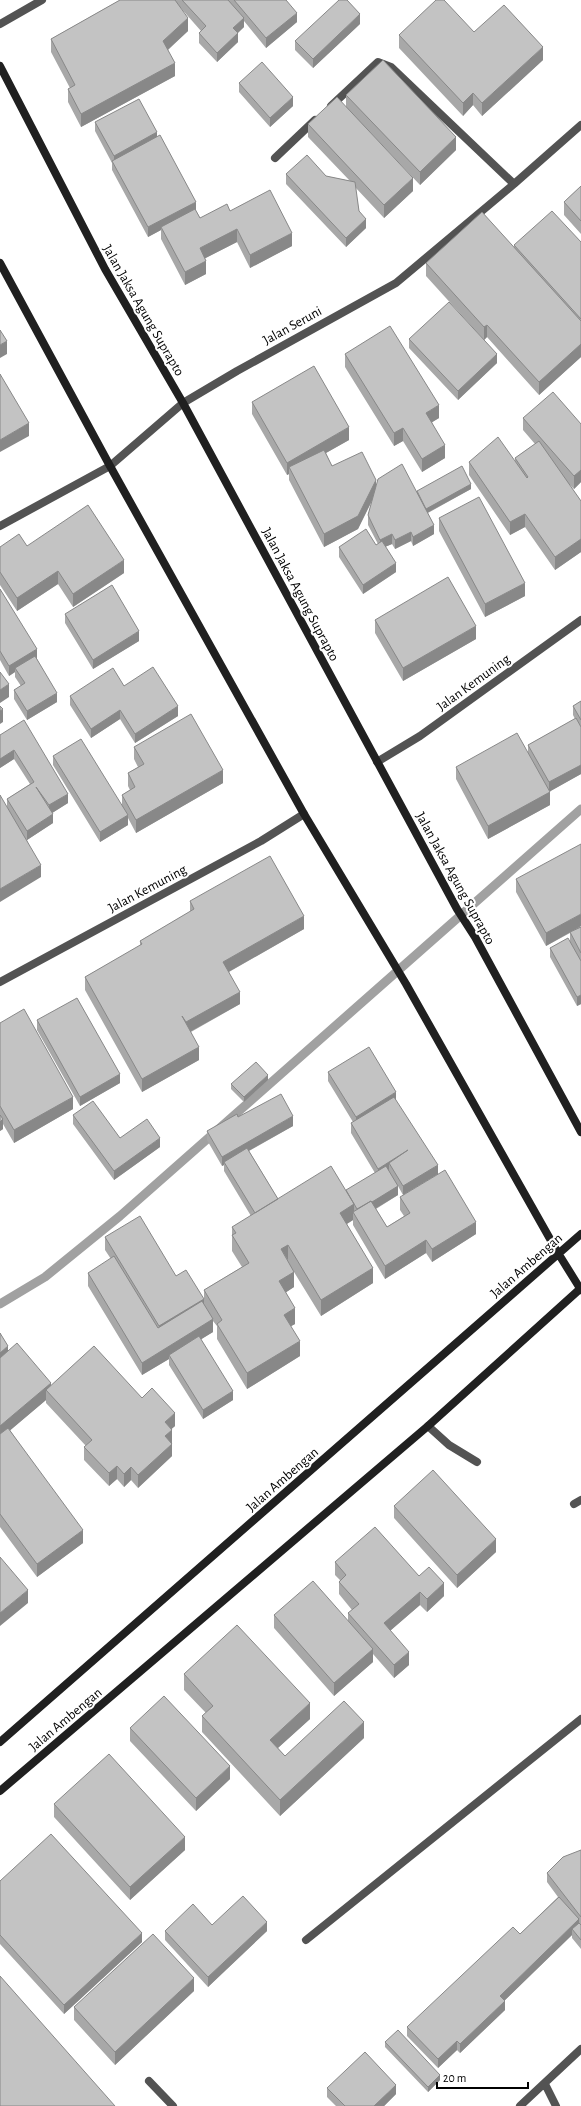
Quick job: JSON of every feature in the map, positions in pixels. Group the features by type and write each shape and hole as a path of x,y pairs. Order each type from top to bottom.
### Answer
{"street":[{"path":"0,24 42,0"},
{"path":"275,158 378,62 391,67 514,184"},
{"name":"Jalan Jaksa Agung Suprapto","path":"0,66 105,269 183,403 457,909 475,937 581,1132"},
{"name":"Jalan Seruni","path":"0,526 110,466 183,403 237,371 396,283 514,184 581,125"},
{"path":"0,263 110,466 304,814 406,984 558,1253 581,1289"},
{"name":"Jalan Kemuning","path":"377,762 420,736 581,620"},
{"name":"Jalan Kemuning","path":"0,982 261,841 304,814"},
{"name":"Jalan Ambengan","path":"0,1742 396,1398 581,1234"},
{"name":"Jalan Ambengan","path":"0,1791 428,1426 581,1289"},
{"path":"428,1426 449,1445 476,1462"},
{"path":"306,1940 581,1718"},
{"path":"520,2106 581,2049"},
{"path":"149,2081 173,2106"},
{"path":"545,2084 556,2106"}],"building":[{"path":"120,0 175,0 188,18 163,41 175,63 81,114 68,89 75,85 51,39"},
{"path":"182,0 228,0 244,18 233,28 238,33 217,53 199,33 206,26"},
{"path":"234,0 286,0 297,13 266,38"},
{"path":"339,0 347,0 360,14 313,59 295,41"},
{"path":"436,0 444,0 474,32 504,5 543,47 482,103 473,93 463,103 399,35"},
{"path":"383,60 456,137 420,172 346,95"},
{"path":"262,62 293,97 270,118 239,83"},
{"path":"337,97 413,178 384,205 308,124"},
{"path":"139,99 157,132 114,156 95,122"},
{"path":"160,135 196,202 148,227 112,161"},
{"path":"307,155 326,176 355,182 359,211 366,219 346,238 286,174"},
{"path":"581,186 581,221 564,202"},
{"path":"270,190 292,233 250,255 237,229 200,248 206,261 185,272 161,227 195,209 200,218 227,204 230,211"},
{"path":"552,211 581,242 581,319 514,245"},
{"path":"482,212 581,321 581,344 539,382 487,325 484,327 426,263"},
{"path":"449,302 497,354 458,391 409,339"},
{"path":"390,326 439,405 426,413 445,445 422,459 403,428 394,433 345,354"},
{"path":"0,330 7,341 0,345"},
{"path":"314,366 349,427 287,463 252,402"},
{"path":"0,374 29,423 0,440"},
{"path":"553,392 581,424 581,470 574,476 523,418"},
{"path":"498,437 527,478 528,477 515,458 539,441 581,501 581,539 555,557 525,514 510,522 469,462"},
{"path":"324,450 332,466 362,452 376,480 358,516 324,534 289,467"},
{"path":"402,464 434,525 413,537 411,532 395,540 392,534 380,540 368,515 378,479"},
{"path":"462,466 471,484 426,509 417,491"},
{"path":"479,497 525,583 485,604 439,518"},
{"path":"88,505 124,560 73,594 58,571 17,598 0,572 0,547 19,534 27,546"},
{"path":"366,529 376,545 382,541 396,563 363,585 339,547"},
{"path":"448,577 476,626 403,668 375,620"},
{"path":"112,585 139,631 93,660 65,614"},
{"path":"0,589 37,649 9,666 0,651"},
{"path":"35,656 57,693 27,711 14,690 25,683 15,668"},
{"path":"153,667 178,706 135,734 120,710 91,729 70,696 113,668 124,686"},
{"path":"0,672 9,684 0,690"},
{"path":"581,701 581,720 573,706"},
{"path":"191,714 223,770 136,820 122,795 135,787 128,773 144,764 134,747"},
{"path":"576,718 581,727 581,765 549,782 528,745"},
{"path":"24,720 68,794 49,805 36,787 53,814 27,831 7,799 34,782 14,750 0,759 0,735"},
{"path":"517,733 550,792 488,826 456,767"},
{"path":"81,739 128,815 100,832 53,756"},
{"path":"0,795 41,865 0,889"},
{"path":"581,844 581,914 546,933 516,879"},
{"path":"270,856 304,916 223,962 240,992 186,1022 182,1016 199,1047 142,1079 85,977 142,944 140,941 194,909 190,901"},
{"path":"581,927 581,953 570,932"},
{"path":"568,938 581,961 581,995 577,997 550,948"},
{"path":"77,998 120,1074 80,1097 37,1020"},
{"path":"24,1009 73,1097 14,1130 0,1106 0,1023"},
{"path":"369,1047 396,1092 356,1117 328,1072"},
{"path":"256,1062 268,1075 244,1097 231,1084"},
{"path":"281,1094 293,1116 222,1157 207,1131 237,1114 238,1117"},
{"path":"394,1097 438,1165 403,1186 389,1163 408,1150 378,1169 351,1123"},
{"path":"93,1101 120,1138 147,1119 160,1138 114,1171 73,1115"},
{"path":"0,1115 3,1119 0,1122"},
{"path":"247,1148 278,1199 255,1213 224,1162"},
{"path":"331,1166 354,1204 340,1213 373,1268 321,1300 288,1245 281,1249 294,1272 279,1281 295,1308 284,1315 300,1341 247,1373 217,1324 222,1320 204,1290 249,1263 232,1235 236,1233 232,1227"},
{"path":"386,1166 398,1186 372,1202 371,1201 357,1209 346,1190"},
{"path":"445,1170 476,1222 432,1249 426,1240 385,1266 353,1212 371,1201 387,1227 410,1213 400,1197"},
{"path":"140,1216 176,1276 186,1270 204,1299 159,1326 105,1237"},
{"path":"114,1256 158,1328 202,1301 213,1319 142,1363 88,1273"},
{"path":"0,1333 8,1346 0,1353"},
{"path":"199,1336 233,1391 203,1410 169,1355"},
{"path":"17,1343 51,1383 0,1426 0,1358"},
{"path":"94,1346 142,1398 152,1388 175,1413 165,1422 172,1430 165,1436 172,1444 138,1475 131,1467 124,1474 117,1466 109,1473 84,1447 92,1440 46,1390"},
{"path":"8,1428 83,1530 37,1564 0,1514 0,1434"},
{"path":"433,1470 496,1539 457,1575 394,1506"},
{"path":"375,1527 419,1576 429,1567 444,1583 427,1599 420,1592 384,1623 409,1652 394,1665 348,1613 359,1604 339,1582 346,1575 335,1562"},
{"path":"0,1557 28,1590 0,1613"},
{"path":"313,1581 373,1649 334,1683 274,1615"},
{"path":"237,1625 310,1703 270,1740 285,1756 344,1701 364,1722 280,1800 202,1716 213,1706 184,1674"},
{"path":"164,1696 230,1766 196,1798 130,1728"},
{"path":"109,1754 185,1837 130,1887 54,1804"},
{"path":"51,1834 142,1933 64,2005 0,1935 0,1881"},
{"path":"581,1850 581,1917 547,1873 563,1857"},
{"path":"243,1896 267,1922 208,1977 165,1931 193,1904 212,1925"},
{"path":"559,1897 579,1919 500,1996 505,2001 460,2044 457,2041 438,2059 407,2027 513,1927 520,1934"},
{"path":"579,1923 581,1925 581,1940 572,1929"},
{"path":"153,1934 194,1978 115,2052 74,2007"},
{"path":"0,1976 115,2106 0,2106"},
{"path":"398,2030 440,2075 428,2087 385,2042"},
{"path":"365,2052 396,2085 374,2106 345,2106 327,2088"}],"waterway":[{"path":"0,1304 45,1277 120,1216 581,809"}]}
